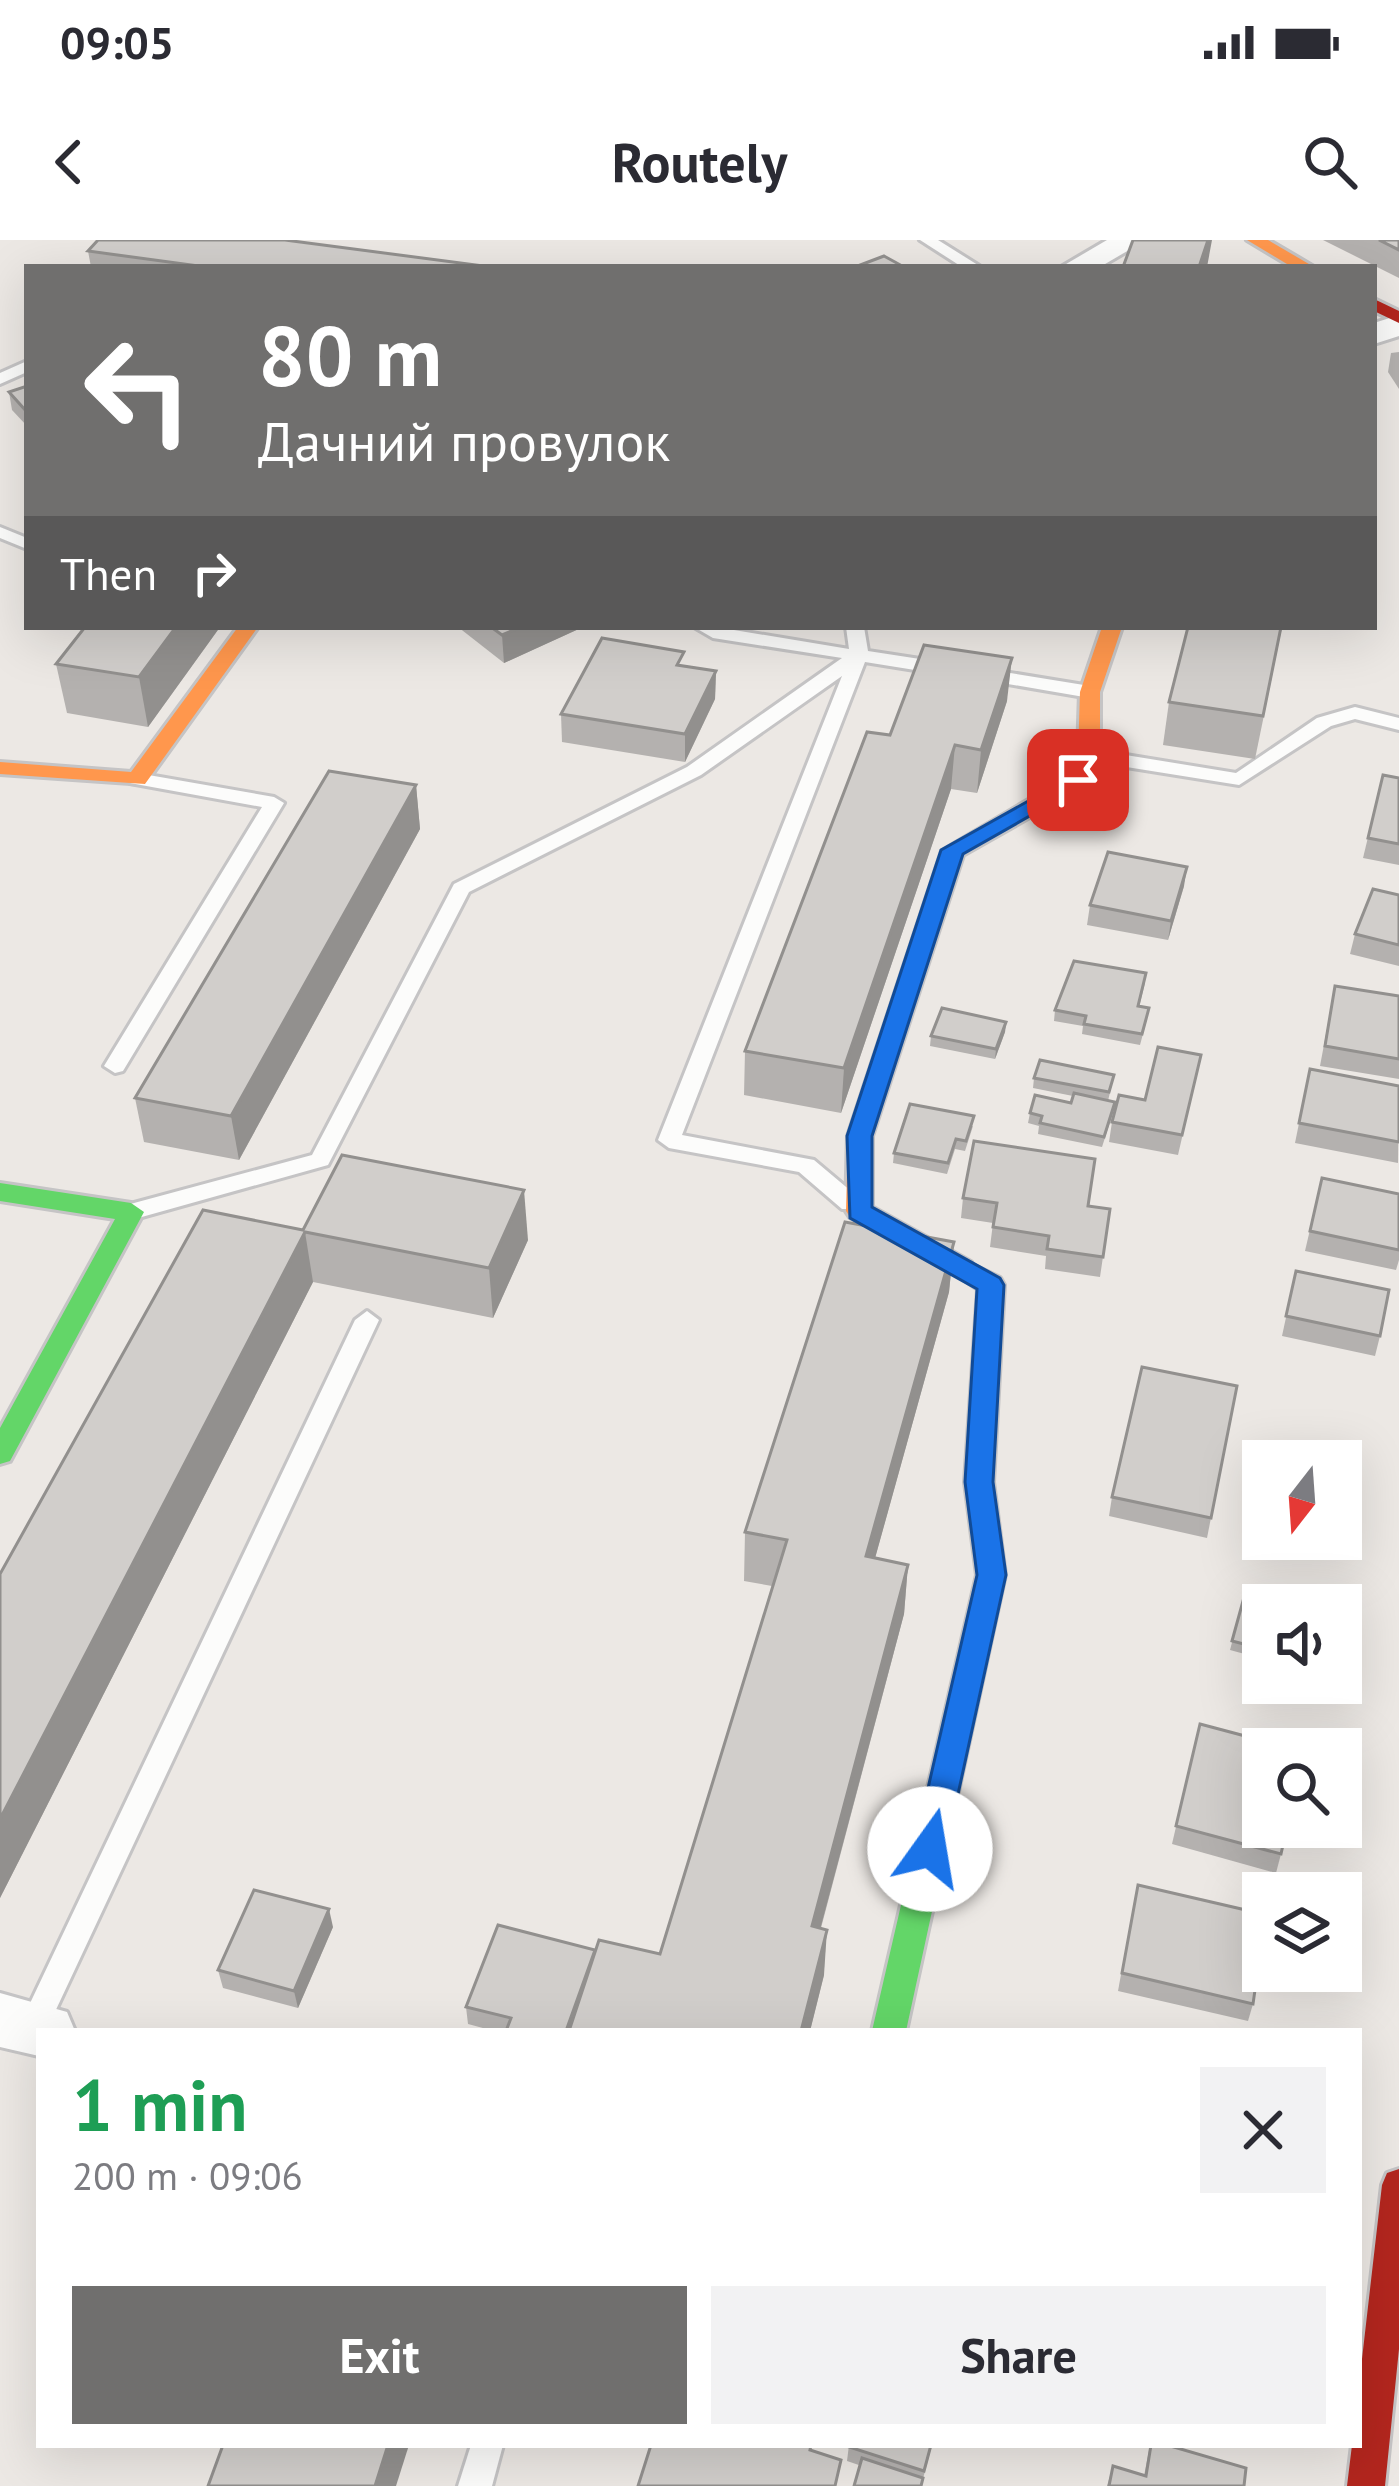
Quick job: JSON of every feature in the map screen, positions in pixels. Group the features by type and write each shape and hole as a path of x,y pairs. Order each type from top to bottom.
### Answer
{"street":[{"path":"1082,264 1131,240"},
{"path":"1255,240 1299,264"},
{"path":"0,768 137,779 246,630"},
{"path":"890,2028 991,1575 979,1482 991,1285 859,1211 860,1136 953,850 1078,780 1089,755 1090,692 1111,630"},
{"path":"0,1192 131,1212 0,1453"},
{"path":"1366,2486 1399,2185"}],"lane":[{"path":"927,240 968,264"},
{"path":"708,630 1090,692"},
{"path":"856,630 860,655 669,1140 806,1166 859,1211"},
{"path":"131,1212 320,1160 461,888 694,771 741,743 860,655"},
{"path":"1089,755 1239,779 1324,722 1355,713 1399,724"},
{"path":"115,1066 274,803 137,779"},
{"path":"26,2026 367,1319"},
{"path":"475,2486 486,2448"}],"building":[{"path":"98,240 285,240 468,264 184,264 88,251"},
{"path":"1133,240 1208,240 1200,264 1124,264"},
{"path":"1379,240 1399,240 1399,250"},
{"path":"884,256 899,264 863,264"},
{"path":"24,387 24,409 9,392"},
{"path":"83,630 174,630 139,677 56,664"},
{"path":"1187,630 1280,630 1263,716 1169,702"},
{"path":"602,638 684,652 677,665 716,671 685,734 561,714"},
{"path":"924,645 1012,658 981,750 955,745 844,1068 745,1051 867,732 890,735"},
{"path":"329,771 416,785 231,1116 135,1098"},
{"path":"1383,775 1399,778 1399,844 1368,838"},
{"path":"1108,852 1187,867 1171,921 1090,905"},
{"path":"1373,889 1399,895 1399,945 1355,934"},
{"path":"1074,961 1146,973 1138,1006 1149,1008 1142,1034 1084,1024 1086,1016 1055,1010"},
{"path":"1335,986 1399,996 1399,1059 1325,1046"},
{"path":"942,1008 1006,1022 996,1049 931,1036"},
{"path":"1158,1047 1201,1055 1182,1135 1112,1122 1119,1095 1145,1100"},
{"path":"1040,1060 1114,1075 1109,1092 1034,1078"},
{"path":"1310,1069 1399,1086 1399,1142 1299,1123"},
{"path":"1074,1093 1115,1102 1104,1137 1040,1123 1042,1116 1030,1113 1035,1095 1071,1103"},
{"path":"910,1104 974,1116 966,1141 956,1139 948,1163 894,1153"},
{"path":"974,1141 1095,1159 1088,1206 1110,1209 1103,1257 1047,1249 1049,1236 993,1227 997,1203 963,1198"},
{"path":"342,1155 524,1190 489,1268 305,1232 0,1819 0,1574 203,1210 303,1230"},
{"path":"1322,1178 1399,1194 1399,1250 1310,1231"},
{"path":"845,1222 954,1242 866,1556 908,1565 812,1926 827,1930 802,2028 570,2028 599,1940 660,1954 787,1540 745,1532"},
{"path":"1296,1271 1389,1290 1380,1336 1286,1316"},
{"path":"1142,1367 1237,1386 1211,1518 1112,1497"},
{"path":"1242,1605 1242,1644 1232,1641"},
{"path":"1200,1724 1242,1735 1242,1844 1176,1826"},
{"path":"1138,1885 1242,1909 1242,1992 1255,1992 1253,2004 1122,1973"},
{"path":"254,1890 329,1909 294,1991 218,1970"},
{"path":"498,1925 595,1950 567,2028 507,2028 511,2018 466,2007"},
{"path":"222,2448 387,2448 375,2486 208,2486"},
{"path":"650,2448 810,2448 841,2460 835,2486 638,2486"},
{"path":"852,2448 930,2448 924,2471"},
{"path":"1151,2448 1177,2448 1246,2468 1244,2486 1109,2486 1113,2466 1146,2476"},
{"path":"862,2458 923,2478 921,2486 854,2486"}],"traffic: fast":[{"path":"0,1192 131,1212 0,1453"},
{"path":"890,2028 991,1575 979,1482 991,1285 962,1269"}],"traffic: slow":[{"path":"1255,240 1299,264"},
{"path":"0,768 137,779 246,630"},
{"path":"962,1269 859,1211 860,1136 953,851 1078,780 1089,755 1090,692 1111,630"}],"traffic: jam":[{"path":"1377,306 1399,318"},
{"path":"1366,2486 1399,2185"}],"route":[{"path":"930,1849 991,1575 979,1482 991,1285 859,1211 860,1136 953,850 1078,780"}]}
